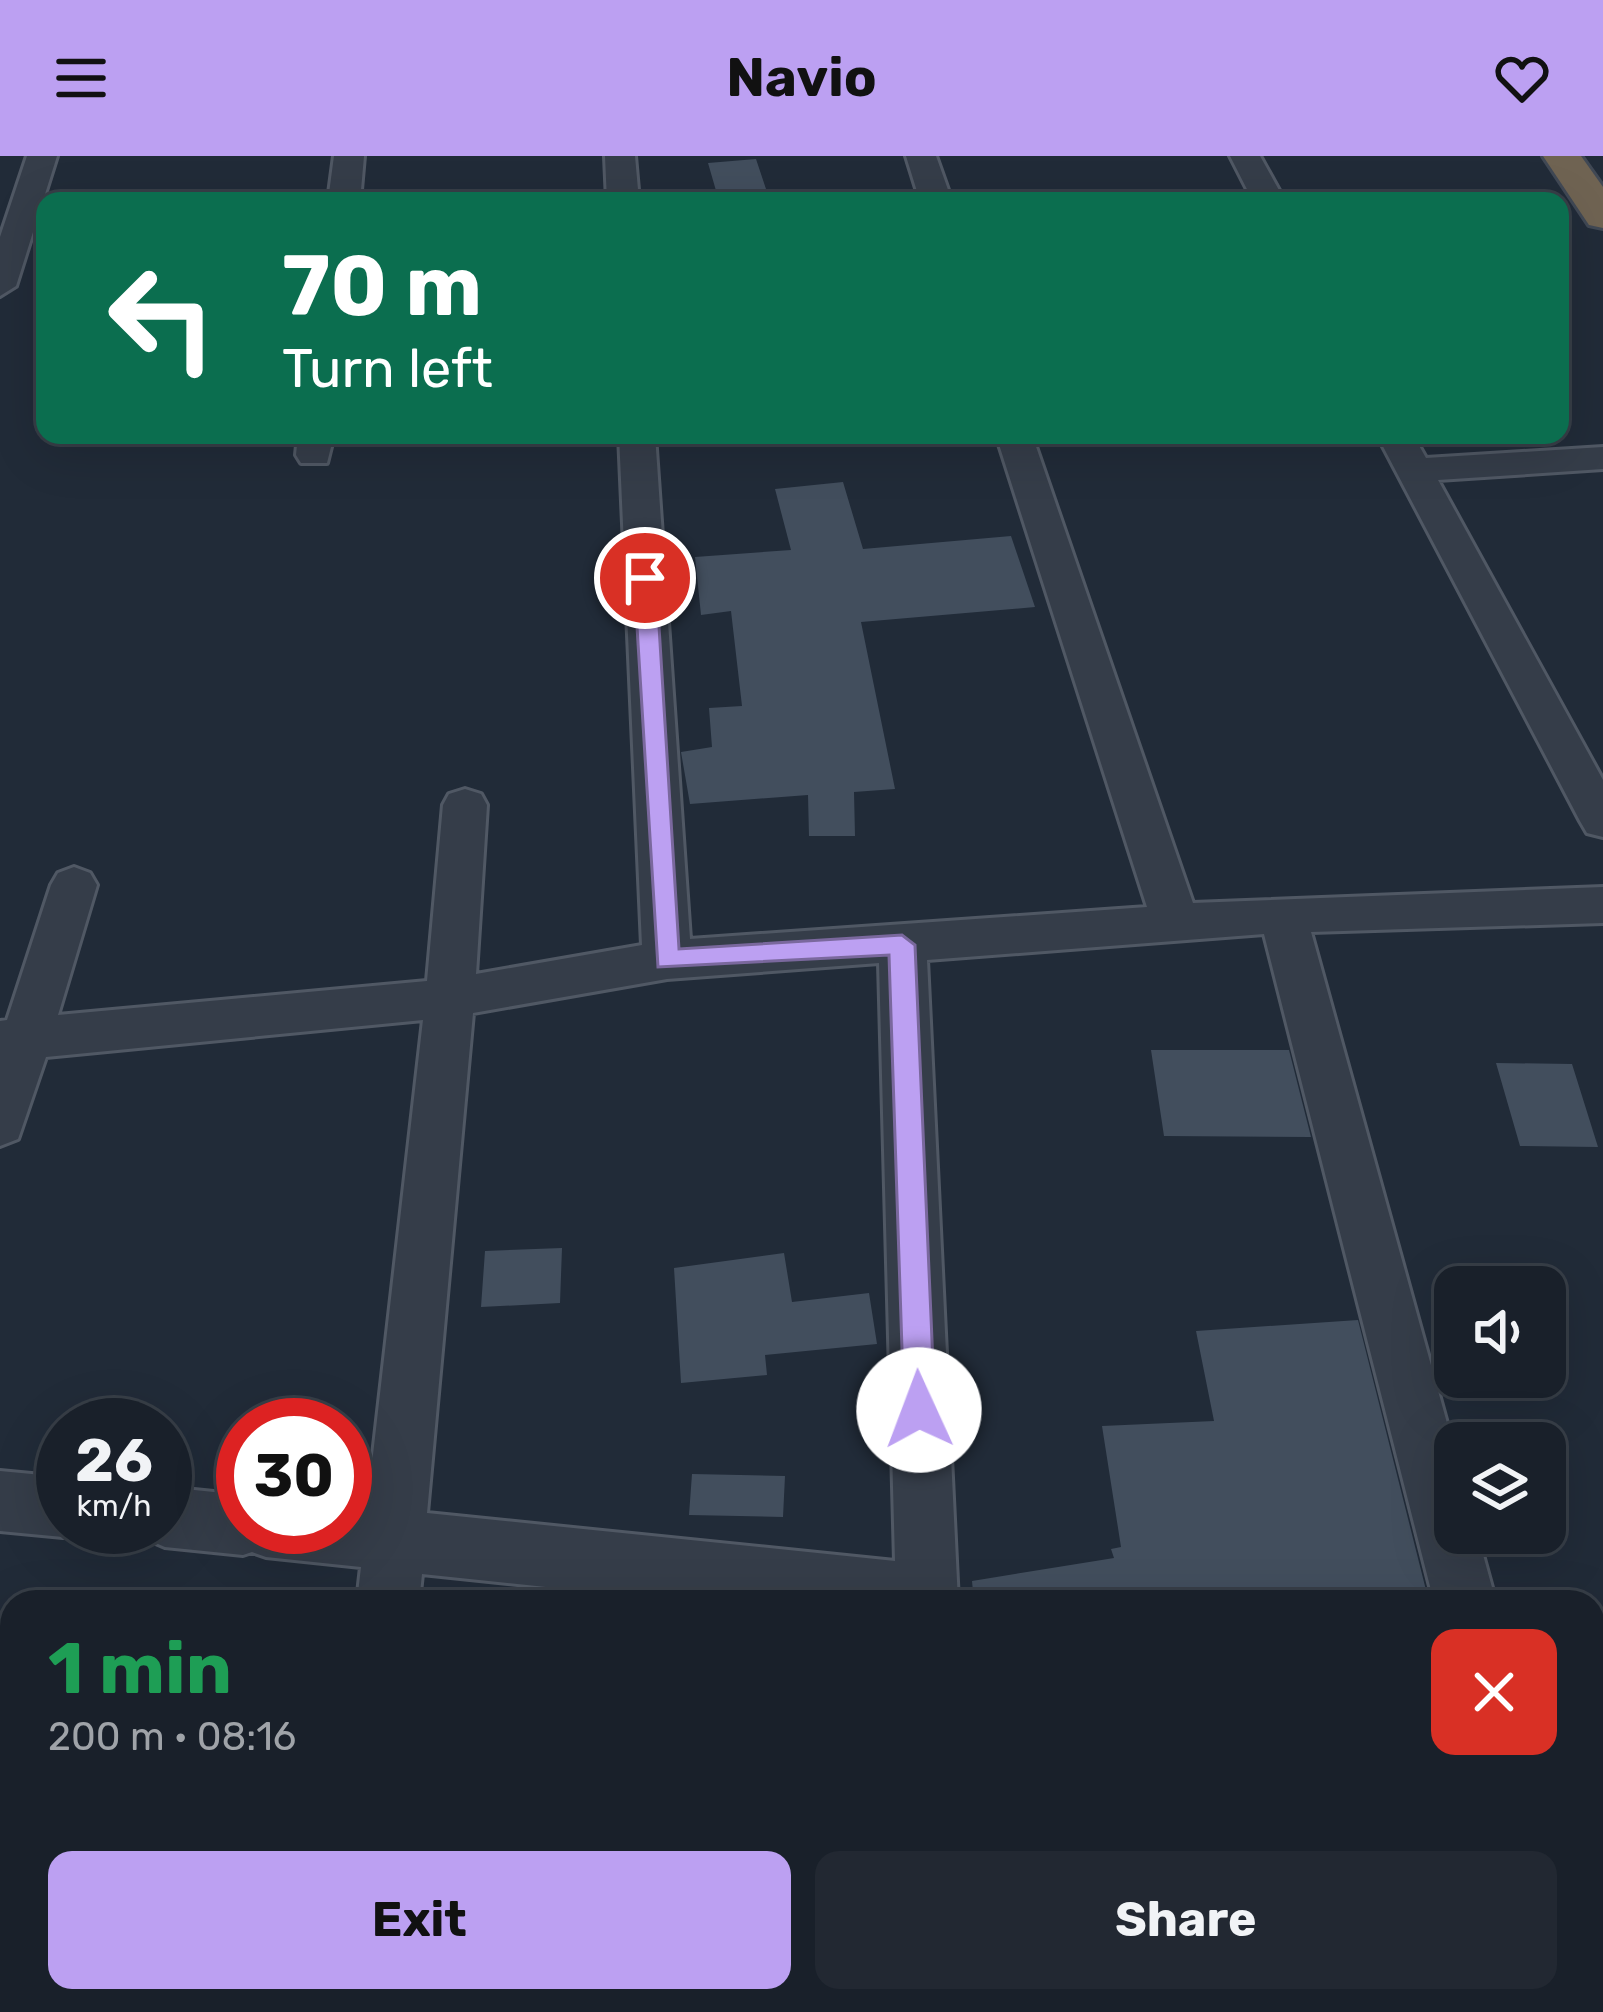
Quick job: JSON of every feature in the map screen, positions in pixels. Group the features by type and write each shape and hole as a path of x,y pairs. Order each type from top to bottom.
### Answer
{"street":[{"path":"0,286 42,156"},
{"path":"345,192 349,156"},
{"path":"620,156 622,192"},
{"path":"921,156 933,192"},
{"path":"1245,156 1264,192"},
{"path":"638,444 667,960"},
{"path":"1017,444 1176,922"},
{"path":"1404,452 1603,458"},
{"path":"1404,452 1603,821"},
{"path":"389,1590 451,998 464,805"},
{"path":"0,1124 13,1041 74,885"},
{"path":"13,1041 451,998 667,960 1283,915 1603,904"},
{"path":"1283,915 1462,1590"},
{"path":"902,945 926,1590"},
{"path":"0,1502 36,1505"},
{"path":"372,1537 846,1590"}],"building":[{"path":"756,159 767,192 716,192 708,163"},
{"path":"843,482 863,549 1011,536 1035,607 861,622 895,789 854,792 855,836 809,836 808,795 690,804 681,752 712,747 709,708 742,706 731,611 701,615 695,557 791,550 775,489"},
{"path":"1151,1050 1289,1050 1311,1137 1164,1136"},
{"path":"1496,1063 1572,1064 1598,1147 1520,1146"},
{"path":"562,1248 560,1303 481,1307 485,1251"},
{"path":"784,1253 792,1302 869,1293 877,1344 765,1355 767,1375 681,1383 674,1268"},
{"path":"1358,1320 1426,1590 973,1590 972,1581 1114,1558 1111,1549 1121,1547 1102,1426 1214,1421 1196,1331"},
{"path":"692,1474 785,1476 783,1517 689,1515"}],"route":[{"path":"645,578 667,960 902,945 919,1410"}]}
